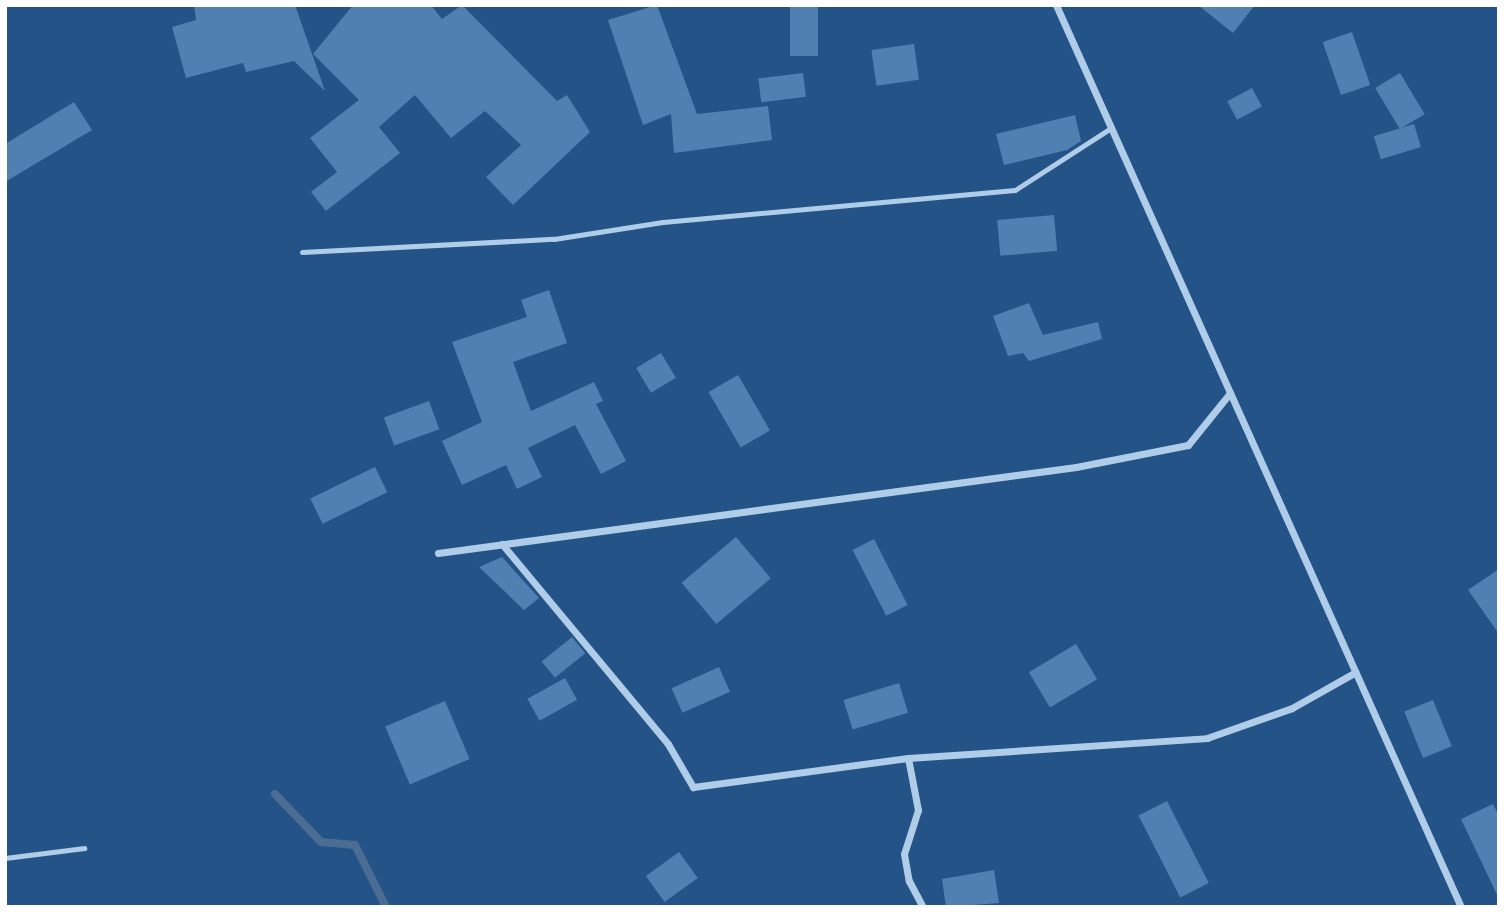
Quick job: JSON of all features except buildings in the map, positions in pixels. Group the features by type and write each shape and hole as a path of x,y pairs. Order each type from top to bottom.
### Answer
{"street":[{"path":"1056,5 1461,907"},
{"path":"438,552 876,490 987,482 1188,445 1230,393"},
{"path":"502,544 668,744 694,787 908,758 1207,738 1292,708 1356,671"},
{"path":"908,758 918,810 905,854 909,881 923,907"}],"lane":[{"path":"302,252 554,239 663,222 1015,190 1111,128"},
{"path":"5,858 84,848"}],"waterway":[{"path":"275,794 321,842 355,845 386,907"}]}
